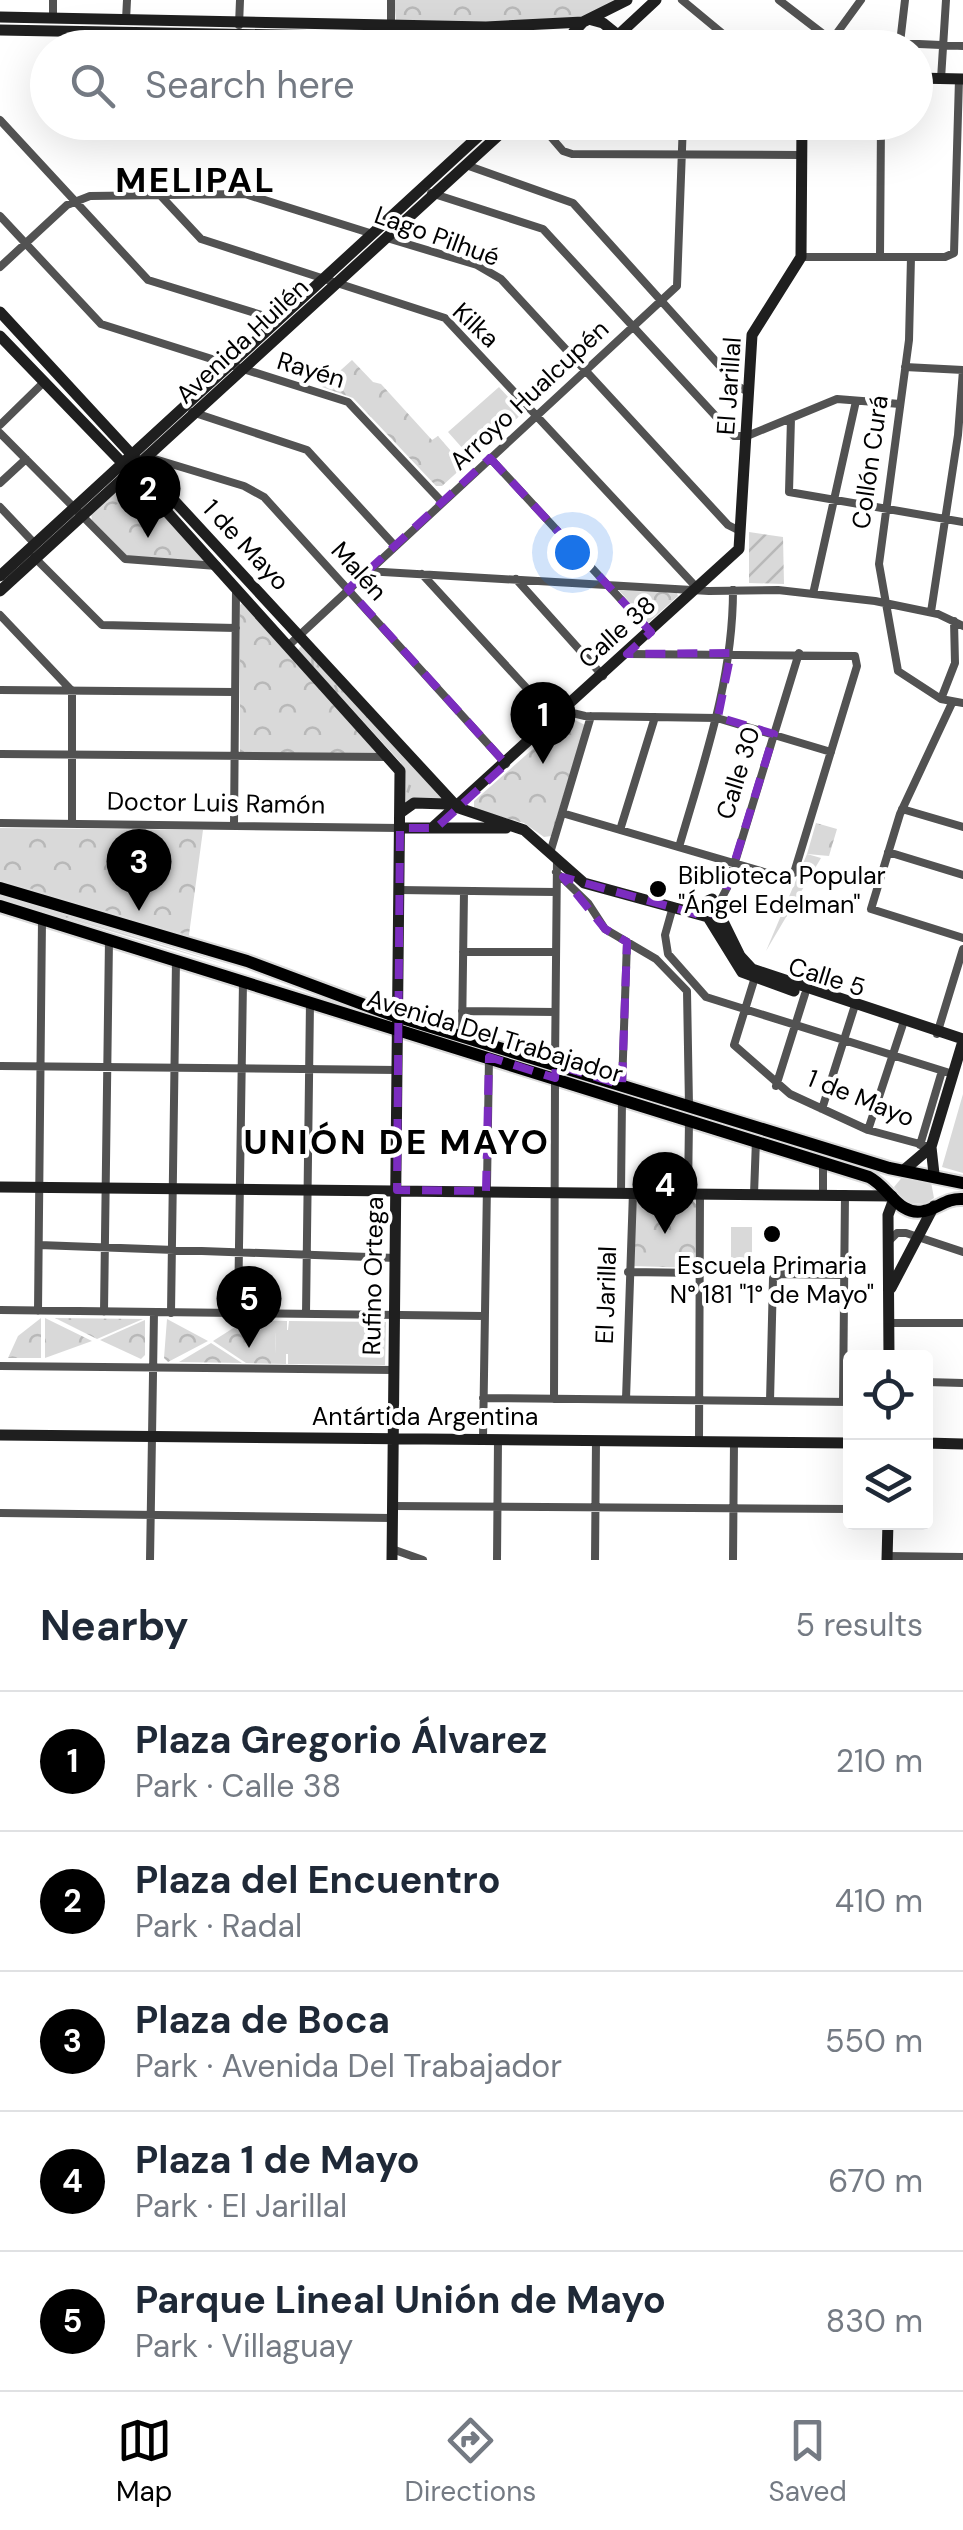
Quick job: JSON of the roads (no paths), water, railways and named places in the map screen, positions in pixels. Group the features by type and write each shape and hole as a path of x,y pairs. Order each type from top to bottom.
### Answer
{"main road":[{"path":"576,30 628,0"},
{"path":"622,30 656,0"},
{"path":"0,17 126,26"},
{"path":"426,30 586,21 600,30"},
{"path":"0,30 126,26 290,30"},
{"path":"933,79 961,79"},
{"name":"Avenida Huilén","path":"190,410 244,370 387,238 477,140"},
{"name":"Avenida Huilén","path":"0,576 135,463 230,365 373,234 493,140"},
{"path":"801,257 802,140"},
{"name":"El Jarillal","path":"743,532 752,335 801,257"},
{"name":"1 de Mayo","path":"0,312 294,640 392,758"},
{"name":"1 de Mayo","path":"0,336 44,382 135,463 236,587 294,640 458,808"},
{"path":"698,589 739,550 743,532"},
{"name":"Avenida Huilén","path":"0,591 33,551"},
{"name":"Calle 38","path":"432,828 698,589"},
{"path":"392,758 400,772 400,813"},
{"path":"400,813 418,802 458,808 528,832 554,861 584,883 672,910 712,912"},
{"name":"Rufino Ortega","path":"392,1555 400,813"},
{"name":"Doctor Luis Ramón","path":"400,828 432,828"},
{"path":"432,828 518,828"},
{"name":"Avenida Del Trabajador","path":"0,888 304,979 399,1023 489,1057 555,1071"},
{"name":"Avenida Del Trabajador","path":"0,906 310,1002 462,1036 555,1071 689,1112 963,1182"},
{"name":"Calle 5","path":"712,912 738,968 805,994 938,1031"},
{"name":"Calle 5","path":"756,975 963,1040"},
{"path":"889,1350 892,1181 926,1146 948,1073 963,1040"},
{"name":"Avenida Del Trabajador","path":"689,1112 756,1140 874,1180 911,1212 963,1198"},
{"path":"890,1302 894,1282 939,1193 926,1146"},
{"path":"0,1187 845,1194 893,1198"},
{"name":"Antártida Argentina","path":"0,1434 843,1442"},
{"path":"933,1443 963,1444"},
{"path":"887,1558 888,1530"}],"street":[{"path":"53,0 53,18"},
{"path":"126,0 126,26"},
{"path":"239,29 240,0"},
{"path":"391,0 391,30"},
{"path":"682,0 718,30"},
{"path":"780,0 813,30"},
{"path":"839,30 862,0"},
{"path":"902,30 905,0"},
{"path":"940,79 946,0"},
{"path":"933,45 963,46"},
{"path":"801,257 954,254 961,79"},
{"path":"0,120 148,280 278,320"},
{"path":"555,140 567,153 802,155"},
{"name":"Arroyo Hualcupén","path":"294,640 661,301 680,278 683,140"},
{"path":"880,257 881,140"},
{"path":"466,165 566,199 749,393"},
{"path":"429,190 543,229 730,432 747,436 832,400 900,404"},
{"name":"Lago Pilhué","path":"74,201 246,194 496,275 728,525 743,532"},
{"name":"Kilka","path":"160,195 198,237 444,318 698,589"},
{"path":"0,267 74,201"},
{"name":"Rayén","path":"0,216 104,326 352,404 442,502"},
{"name":"Collón Curá","path":"911,257 905,367 879,564 898,670 940,700"},
{"path":"905,367 963,370 960,435 930,612"},
{"path":"44,382 0,429 26,460 129,562 217,566"},
{"path":"813,594 856,400"},
{"path":"190,410 307,450 394,546"},
{"path":"790,418 788,489 834,501 963,522"},
{"path":"490,458 650,632"},
{"path":"0,483 26,460"},
{"name":"Malén","path":"135,463 258,492 506,764"},
{"path":"0,507 33,551 102,625 236,628"},
{"path":"366,572 813,594 930,612 958,623 954,663 940,700 963,703"},
{"path":"422,574 559,715 717,718 831,752"},
{"path":"516,579 603,676"},
{"path":"234,826 236,587"},
{"path":"678,847 717,718 731,653 732,590"},
{"path":"0,614 72,690 72,824"},
{"name":"Calle 30","path":"712,912 734,864 799,653"},
{"path":"562,813 789,878 857,666 854,656 627,654"},
{"path":"0,690 235,692"},
{"path":"952,702 902,809 871,909 963,938"},
{"path":"554,1399 554,861 562,813 591,716"},
{"path":"620,830 655,717"},
{"path":"0,754 392,758"},
{"path":"902,809 961,826 963,813"},
{"name":"Doctor Luis Ramón","path":"0,823 400,828"},
{"path":"888,852 963,875"},
{"path":"554,861 605,929 656,959 688,993 689,1112 700,1273 698,1441"},
{"path":"400,890 556,892"},
{"path":"462,1036 464,891"},
{"path":"672,910 665,938 671,960 706,997 948,1073"},
{"path":"38,1311 42,919"},
{"path":"104,1312 109,940"},
{"name":"El Jarillal","path":"626,1400 627,1192 622,1092 627,942"},
{"path":"938,1031 963,948"},
{"path":"463,952 556,952"},
{"path":"172,1312 176,960"},
{"path":"744,1010 756,975"},
{"path":"238,1313 244,981"},
{"path":"776,1086 792,1025 805,994"},
{"path":"306,1314 310,1002"},
{"path":"822,1109 854,1005"},
{"name":"1 de Mayo","path":"744,1010 734,1046 776,1086 868,1130 926,1146"},
{"path":"462,1012 555,1012"},
{"path":"868,1130 890,1055 904,1024"},
{"path":"483,1439 489,1057"},
{"path":"0,1066 398,1070"},
{"path":"754,1194 756,1140"},
{"path":"823,1162 823,1194"},
{"path":"845,1194 846,1350"},
{"path":"888,1242 900,1233 963,1252"},
{"path":"39,1244 396,1258"},
{"path":"628,1272 700,1273"},
{"path":"770,1401 774,1277 844,1274"},
{"path":"0,1310 484,1316"},
{"path":"150,1560 154,1312"},
{"path":"890,1323 963,1323"},
{"path":"0,1366 394,1370"},
{"path":"933,1382 963,1383"},
{"path":"483,1398 843,1402"},
{"path":"497,1560 498,1439"},
{"path":"595,1560 596,1440"},
{"path":"733,1560 734,1441"},
{"path":"0,1513 151,1515 498,1507 843,1509"},
{"path":"392,1555 422,1560"},
{"path":"887,1558 963,1557"}],"place":[{"name":"Plaza del Encuentro","path":"148,538"},
{"name":"Plaza Gregorio Álvarez","path":"543,764"},
{"name":"Biblioteca Popular \"Ángel Edelman\"","path":"658,889"},
{"name":"Plaza de Boca","path":"139,911"},
{"name":"Plaza 1 de Mayo","path":"665,1234"},
{"name":"Escuela Primaria N° 181 \"1° de Mayo\"","path":"772,1234"},
{"name":"Parque Lineal Unión de Mayo","path":"249,1348"}],"district":[{"name":"MELIPAL","path":"196,180"},
{"name":"UNIÓN DE MAYO","path":"397,1142"}]}
